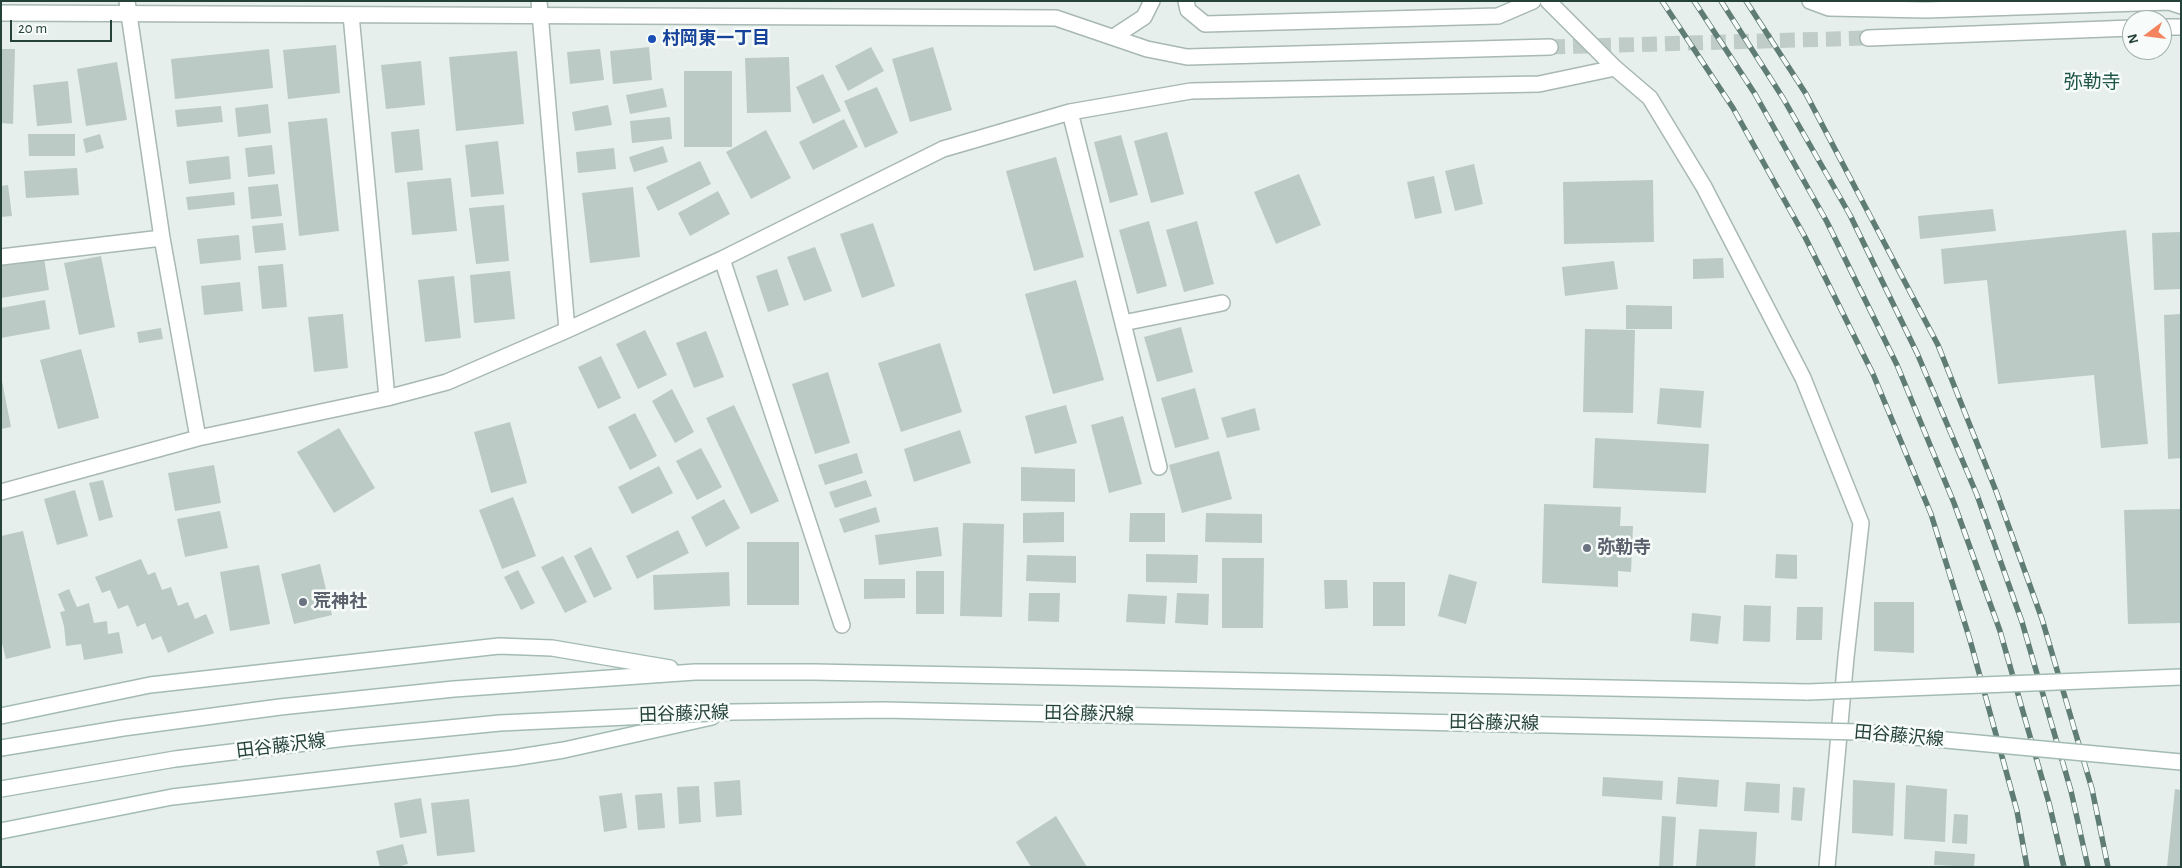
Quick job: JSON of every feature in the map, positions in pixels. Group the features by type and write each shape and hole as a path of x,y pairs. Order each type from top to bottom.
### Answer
{"street":[{"path":"1115,36 1144,17 1152,1"},
{"path":"1186,1 1188,10 1205,24 1498,16 1533,1"},
{"path":"1548,1 1615,68 1650,98 1704,187 1803,378 1861,522 1827,867"},
{"path":"1810,1 1829,8 1926,10 2169,2 2181,6"},
{"path":"1,13 128,8 350,14 540,8 1056,18 1115,36 1147,49 1187,58 1550,47"},
{"path":"128,8 162,238 198,438"},
{"path":"540,8 567,330"},
{"path":"350,14 388,398"},
{"path":"1868,38 2122,28"},
{"path":"1,492 198,438 388,398 447,382 567,330 722,259 943,149 1070,112 1191,90 1539,84 1615,68"},
{"path":"1070,112 1159,467"},
{"path":"1,257 162,238"},
{"path":"722,259 842,625"},
{"path":"1123,323 1222,303"},
{"path":"1,716 150,685 499,646 552,648 695,672"},
{"name":"田谷藤沢線","path":"1,748 123,728 280,706 533,683 695,672 814,672 1808,692 2181,677"},
{"name":"田谷藤沢線","path":"1,789 175,759 346,738 500,723 733,712 884,710 1860,732 2181,762"},
{"path":"1,831 172,797 564,750 733,712"}],"building":[{"path":"336,45 340,93 288,99 283,50"},
{"path":"649,47 652,80 613,84 610,51"},
{"path":"871,47 884,71 848,91 835,66"},
{"path":"933,47 952,110 910,122 892,59"},
{"path":"1,49 15,49 13,124 1,123"},
{"path":"269,49 273,88 175,99 171,59"},
{"path":"600,49 604,80 570,84 567,52"},
{"path":"517,51 524,124 456,131 449,57"},
{"path":"789,57 791,112 747,113 745,58"},
{"path":"421,61 425,105 386,109 381,65"},
{"path":"117,62 127,120 86,126 77,69"},
{"path":"684,71 732,71 732,147 684,147"},
{"path":"823,74 841,111 813,124 796,87"},
{"path":"68,81 72,123 37,126 33,85"},
{"path":"877,87 898,133 865,148 844,101"},
{"path":"663,88 667,107 630,114 626,95"},
{"path":"268,104 271,133 238,137 235,108"},
{"path":"608,105 612,125 575,131 572,112"},
{"path":"221,106 223,122 177,127 175,110"},
{"path":"670,117 672,139 632,143 630,121"},
{"path":"327,118 339,231 299,236 288,122"},
{"path":"844,119 858,147 813,170 799,142"},
{"path":"419,129 423,170 395,173 391,132"},
{"path":"766,130 791,178 751,199 726,152"},
{"path":"1167,132 1184,194 1151,203 1134,141"},
{"path":"28,134 75,134 75,156 29,156"},
{"path":"100,134 104,148 86,153 83,139"},
{"path":"1121,135 1138,195 1110,203 1094,142"},
{"path":"498,141 504,194 471,197 465,145"},
{"path":"272,145 275,174 248,177 245,148"},
{"path":"663,146 668,162 634,172 629,157"},
{"path":"614,148 616,169 578,173 576,152"},
{"path":"229,156 231,179 189,184 186,161"},
{"path":"1056,157 1084,257 1034,271 1006,171"},
{"path":"700,161 711,184 658,211 646,187"},
{"path":"1474,164 1483,204 1455,211 1445,171"},
{"path":"77,168 79,195 26,198 24,171"},
{"path":"1299,174 1321,225 1276,244 1254,192"},
{"path":"1434,176 1442,213 1415,219 1407,182"},
{"path":"451,178 457,231 412,235 407,182"},
{"path":"1653,180 1654,242 1564,244 1563,182"},
{"path":"278,184 282,216 251,219 248,187"},
{"path":"8,185 12,216 1,217 1,186"},
{"path":"633,187 640,257 590,263 582,193"},
{"path":"718,191 730,214 690,236 678,213"},
{"path":"234,192 235,205 188,210 186,197"},
{"path":"504,205 509,261 476,264 469,208"},
{"path":"1993,209 1996,231 1920,239 1918,216"},
{"path":"1149,221 1167,286 1137,294 1119,230"},
{"path":"1197,221 1214,284 1184,292 1166,230"},
{"path":"283,223 286,250 255,253 252,226"},
{"path":"873,223 895,286 862,298 840,234"},
{"path":"2126,230 2148,444 2101,448 2094,375 1998,384 1987,280 1944,284 1941,249"},
{"path":"2181,232 2181,289 2154,290 2152,233"},
{"path":"239,235 241,260 200,264 197,239"},
{"path":"815,247 832,291 804,301 787,257"},
{"path":"101,256 115,327 79,335 64,263"},
{"path":"44,258 49,290 1,298 1,264"},
{"path":"1723,258 1724,278 1693,279 1693,259"},
{"path":"1614,261 1618,289 1565,296 1562,267"},
{"path":"283,264 287,307 262,309 258,266"},
{"path":"777,269 789,305 768,312 756,276"},
{"path":"510,271 515,319 474,323 470,275"},
{"path":"454,276 461,338 425,342 418,280"},
{"path":"1076,280 1104,380 1053,394 1025,294"},
{"path":"240,282 243,311 204,315 201,286"},
{"path":"45,300 50,329 1,338 1,308"},
{"path":"1626,305 1672,306 1672,329 1626,329"},
{"path":"343,314 348,368 314,372 308,317"},
{"path":"2181,314 2181,458 2168,459 2164,315"},
{"path":"1181,327 1193,372 1157,382 1144,337"},
{"path":"161,328 163,339 139,343 137,332"},
{"path":"1585,329 1635,330 1633,413 1583,412"},
{"path":"645,330 667,375 638,389 616,344"},
{"path":"706,331 724,377 694,388 676,343"},
{"path":"940,343 962,412 901,432 878,363"},
{"path":"81,349 99,418 58,429 40,360"},
{"path":"601,356 621,398 598,409 578,367"},
{"path":"828,372 850,443 815,454 792,384"},
{"path":"1,376 11,427 1,429"},
{"path":"1195,388 1209,439 1175,448 1161,398"},
{"path":"1660,388 1704,391 1701,428 1657,424"},
{"path":"672,389 694,432 675,443 652,401"},
{"path":"734,405 779,501 751,514 706,418"},
{"path":"1066,405 1077,443 1035,454 1025,416"},
{"path":"1255,408 1260,430 1227,438 1221,418"},
{"path":"635,413 657,456 630,470 608,427"},
{"path":"1123,416 1142,484 1109,493 1091,425"},
{"path":"510,422 527,483 491,493 474,432"},
{"path":"339,428 375,488 334,513 297,452"},
{"path":"960,430 971,463 914,482 904,449"},
{"path":"1595,438 1709,444 1706,493 1593,488"},
{"path":"701,448 722,487 697,500 676,461"},
{"path":"1219,451 1232,499 1182,513 1169,465"},
{"path":"857,453 863,473 825,485 818,465"},
{"path":"214,465 221,503 175,511 168,473"},
{"path":"659,466 673,493 632,514 618,487"},
{"path":"1021,467 1075,469 1075,502 1021,501"},
{"path":"103,480 113,517 99,521 89,483"},
{"path":"866,480 872,496 835,508 829,492"},
{"path":"75,490 88,536 57,545 44,499"},
{"path":"513,497 536,556 502,569 479,510"},
{"path":"724,499 740,528 706,547 691,517"},
{"name":"弥勒寺","path":"1544,504 1621,507 1620,526 1633,526 1631,572 1618,571 1618,587 1542,583"},
{"path":"876,507 880,522 844,533 839,519"},
{"path":"2181,509 2181,623 2128,624 2124,510"},
{"path":"220,511 228,548 185,557 177,519"},
{"path":"1064,512 1064,542 1023,543 1023,513"},
{"path":"1130,513 1165,513 1165,542 1129,542"},
{"path":"1206,513 1262,514 1262,543 1205,542"},
{"path":"963,523 1004,524 1002,617 960,616"},
{"path":"938,527 942,556 879,565 875,535"},
{"path":"678,530 689,553 637,579 626,556"},
{"path":"23,531 51,648 6,659 1,639 1,536"},
{"path":"747,542 799,542 799,605 747,605"},
{"path":"591,547 612,589 594,598 574,556"},
{"path":"1146,554 1198,555 1197,583 1146,582"},
{"path":"1776,554 1797,555 1797,579 1775,578"},
{"path":"1027,555 1076,556 1076,583 1026,581"},
{"path":"563,556 587,602 565,613 541,567"},
{"path":"1222,558 1264,558 1263,628 1222,628"},
{"path":"141,559 148,575 155,572 162,590 171,587 178,606 188,602 195,619 206,614 214,633 168,653 161,636 152,640 145,623 137,627 128,605 118,609 110,590 102,593 95,577"},
{"path":"320,564 332,615 294,624 281,574"},
{"path":"259,565 270,624 230,631 220,572"},
{"path":"518,570 535,603 521,610 504,577"},
{"path":"916,571 944,571 944,614 916,614"},
{"path":"729,572 730,606 654,610 653,575"},
{"path":"1449,574 1477,582 1466,624 1438,616"},
{"path":"864,579 905,579 905,598 864,599"},
{"path":"1324,580 1347,580 1348,608 1325,609"},
{"path":"1373,582 1405,582 1405,626 1373,626"},
{"path":"69,589 77,607 89,603 94,623 107,621 108,634 119,632 123,653 84,660 81,644 66,646 64,626 60,612 65,611 58,594"},
{"path":"1029,593 1060,593 1059,622 1028,621"},
{"path":"1177,593 1209,594 1208,625 1175,623"},
{"path":"1128,594 1167,596 1165,624 1126,622"},
{"path":"1874,602 1914,602 1914,653 1874,651"},
{"path":"1744,605 1771,606 1770,642 1743,641"},
{"path":"1797,607 1823,607 1822,640 1796,640"},
{"path":"1692,613 1721,616 1718,644 1690,641"},
{"path":"1603,777 1663,781 1662,800 1602,796"},
{"path":"1678,777 1719,780 1717,807 1676,804"},
{"path":"740,780 742,815 716,817 714,782"},
{"path":"1853,780 1895,783 1893,836 1852,833"},
{"path":"1746,782 1780,784 1779,813 1744,811"},
{"path":"1906,785 1947,789 1945,842 1904,839"},
{"path":"699,786 701,822 679,824 677,787"},
{"path":"1793,787 1805,788 1802,821 1791,820"},
{"path":"2175,789 2181,790 2181,867 2167,867"},
{"path":"622,793 627,828 604,832 599,796"},
{"path":"662,793 665,828 638,830 635,795"},
{"path":"421,798 427,833 400,838 394,803"},
{"path":"469,799 475,852 437,856 431,803"},
{"path":"1954,814 1968,815 1967,844 1952,843"},
{"path":"1056,816 1087,867 1031,867 1016,842"},
{"path":"1662,816 1676,817 1673,867 1659,867"},
{"path":"1699,829 1757,832 1755,867 1696,867"},
{"path":"403,844 408,864 397,867 380,867 376,851"},
{"path":"1935,851 1975,854 1974,867 1934,865"}],"tunnel":[{"path":"1550,47 1868,38"}],"railway":[{"path":"1662,1 1733,108 1805,237 1873,374 1931,514 1970,640 2017,811 2027,867"},
{"path":"1694,1 1755,94 1827,222 1897,365 1954,503 2000,631 2049,803 2064,867"},
{"path":"1721,1 1783,98 1850,215 1917,353 1977,495 2022,622 2071,791 2088,867"},
{"path":"1746,1 1806,94 1938,345 1996,491 2042,619 2092,789 2108,867"}],"place":[{"name":"村岡東一丁目","path":"652,39"},
{"name":"弥勒寺","path":"1587,548"},
{"name":"荒神社","path":"303,602"}],"district":[{"name":"弥勒寺","path":"2092,82"}]}
